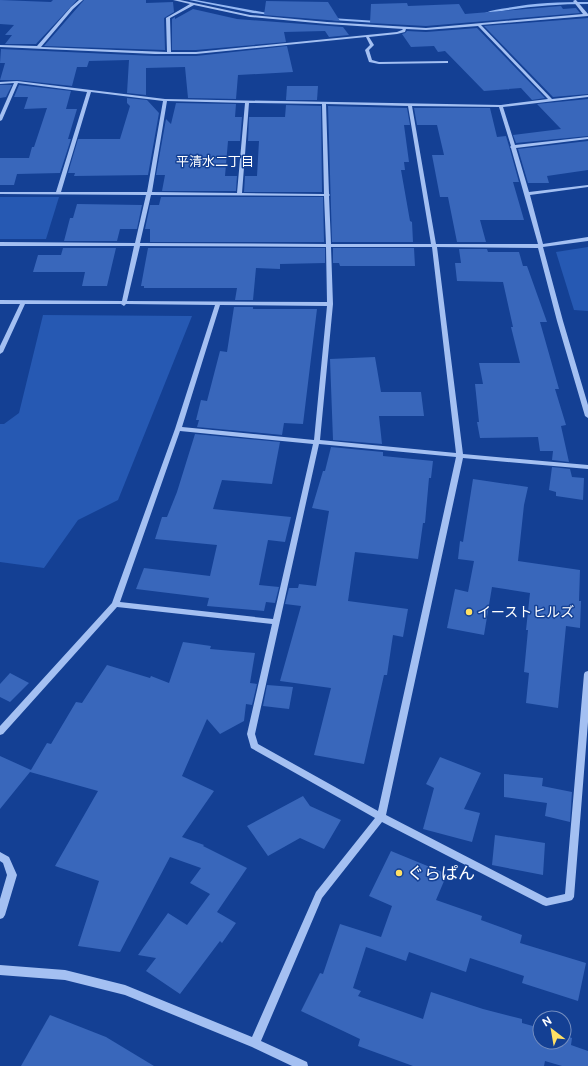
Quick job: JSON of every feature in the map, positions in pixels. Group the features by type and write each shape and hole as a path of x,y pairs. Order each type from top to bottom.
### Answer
{"street":[{"path":"38,48 72,8 81,0"},
{"path":"175,0 250,16 327,23 426,29 587,15"},
{"path":"575,1 587,15"},
{"path":"170,54 168,18 193,4"},
{"path":"479,25 551,100"},
{"path":"0,46 170,54 196,53 396,33 404,31 405,27"},
{"path":"367,36 372,45 367,50 370,61 379,63 447,62"},
{"path":"0,83 16,82 165,100 246,102 501,106 588,96"},
{"path":"0,120 16,82"},
{"path":"58,193 90,90"},
{"path":"124,304 149,193 165,100"},
{"path":"239,194 246,102"},
{"path":"324,103 328,195 330,304 317,441 251,734 254,746 381,817 546,902 569,897 585,755 588,674"},
{"path":"255,1043 319,895 381,817 460,456 434,246 410,104"},
{"path":"501,106 527,194 560,321 588,416"},
{"path":"512,147 588,138"},
{"path":"527,194 588,186"},
{"path":"0,193 328,195"},
{"path":"0,244 541,246 588,239"},
{"path":"0,302 124,304 330,304"},
{"path":"0,352 23,303"},
{"path":"0,732 115,604 178,429 218,303"},
{"path":"178,429 588,467"},
{"path":"115,604 275,622"},
{"path":"0,856 6,860 12,875 0,915"},
{"path":"0,970 65,975 125,990 255,1043 303,1066"}],"shaded area":[{"path":"0,197 59,197 46,239 0,239"},
{"path":"588,247 588,311 574,310 556,252"},
{"path":"43,315 192,316 118,500 78,520 44,568 0,562 0,424 4,424 19,413"}],"building":[{"path":"0,0 51,2 53,0 77,0 36,44 5,44 12,35 5,35 14,25 0,24"},
{"path":"84,0 146,0 146,3 173,2 174,12 164,18 165,50 44,46"},
{"path":"266,1 328,2 340,21 264,15"},
{"path":"407,3 408,6 459,4 465,14 561,6 563,9 576,8 580,13 426,26 370,23 371,4"},
{"path":"193,9 237,19 343,27 349,35 329,37 325,31 284,32 286,42 196,50 172,50 172,19 175,17 175,19"},
{"path":"588,18 588,94 553,97 484,26"},
{"path":"477,28 545,98 532,100 521,88 484,91 445,51 438,52 434,46 411,47 402,34 407,31 426,32"},
{"path":"287,46 293,72 238,75 236,99 188,98 185,67 146,68 146,95 127,93 129,60 89,61 87,67 77,67 72,86 17,80 0,80 5,63 0,63 1,49 155,56 196,56"},
{"path":"0,85 12,85 6,97 0,98"},
{"path":"19,85 71,91 66,109 77,109 68,139 71,139 60,173 17,174 14,185 0,185 0,158 29,158 47,108 24,109 28,97 14,97"},
{"path":"287,86 318,86 317,100 286,100"},
{"path":"127,98 147,100 159,113 148,175 74,176 75,173 68,173 78,139 120,139 130,106 127,103"},
{"path":"588,99 588,136 516,143 513,135 561,129 537,104"},
{"path":"176,103 236,104 235,117 242,117 240,141 228,141 225,176 237,176 236,191 162,191 165,175 156,175 166,119 171,124"},
{"path":"286,105 321,106 322,192 244,192 245,176 257,176 259,141 248,141 249,117 285,117"},
{"path":"328,106 407,108 410,125 404,125 409,162 404,162 405,170 401,170 410,221 412,222 413,242 332,242"},
{"path":"414,108 490,108 497,137 506,136 519,182 513,182 524,220 480,220 486,242 457,242 448,197 440,197 432,155 444,155 437,125 417,125"},
{"path":"588,141 588,170 547,176 549,183 528,183 518,149"},
{"path":"161,197 323,197 324,242 150,242 150,229 145,229 150,205 159,205"},
{"path":"77,204 142,205 137,229 120,229 117,241 64,241 70,218 73,218"},
{"path":"63,248 116,248 107,286 82,286 85,272 33,272 38,255 61,255"},
{"path":"148,248 325,248 325,263 280,264 280,269 256,268 253,300 235,300 237,288 144,288 144,286 141,286"},
{"path":"333,248 414,248 415,266 340,266 339,263 333,263"},
{"path":"459,249 487,249 488,252 519,252 523,266 527,266 547,322 540,322 559,389 555,389 566,425 561,426 569,462 552,460 553,451 540,451 538,437 480,438 477,422 479,422 475,384 483,384 479,363 520,363 511,327 513,327 503,282 457,281 455,263 461,263"},
{"path":"234,307 253,307 253,309 317,309 303,424 284,423 282,435 197,427 199,420 196,420 201,400 207,401 220,351 227,352"},
{"path":"375,357 381,392 421,392 424,416 379,416 382,444 333,440 330,359"},
{"path":"195,434 280,442 272,484 222,480 213,509 291,517 285,542 268,540 259,585 279,587 275,603 266,602 264,611 207,606 209,598 136,589 144,568 210,576 217,545 155,539 162,517 167,517 177,492"},
{"path":"331,447 383,452 383,456 433,461 431,478 429,478 425,523 423,523 418,559 355,552 348,601 408,609 403,637 393,635 387,675 384,675 364,764 314,755 331,688 280,681 301,606 285,604 289,588 298,588 299,584 316,586 329,511 312,508 323,471 325,471"},
{"path":"552,467 570,469 572,477 584,478 583,500 556,496 556,492 549,490"},
{"path":"473,479 528,487 524,505 518,561 580,570 580,628 566,626 558,708 526,703 529,673 524,672 530,593 492,587 484,635 447,628 455,589 468,592 474,561 458,559 460,541 463,542"},
{"path":"183,642 211,646 210,649 255,653 250,683 257,684 252,705 246,704 244,721 220,734 207,719 182,776 214,791 182,837 204,845 203,846 247,868 217,912 236,923 222,943 220,941 180,994 146,971 156,958 138,955 168,913 187,925 210,894 190,883 201,868 170,857 120,952 78,946 99,881 55,866 98,791 30,772 0,809 0,756 31,770 47,743 51,744 76,702 82,703 107,665 150,678 151,676 169,683"},
{"path":"10,673 29,683 10,702 0,697 0,684"},
{"path":"267,685 293,687 289,709 263,706"},
{"path":"440,757 481,773 464,809 480,813 472,842 423,829 434,788 426,784"},
{"path":"504,774 543,778 542,786 572,792 570,822 545,816 547,803 504,797"},
{"path":"303,796 310,806 341,820 324,849 300,838 268,856 247,826"},
{"path":"495,835 545,843 543,875 492,865"},
{"path":"391,851 447,874 436,900 482,916 481,920 522,935 520,943 586,963 578,1001 522,983 524,976 470,958 466,972 409,952 406,961 366,947 353,988 361,991 358,996 423,1019 431,992 483,1009 522,1019 522,1023 532,1026 532,1050 572,1050 572,1045 588,1051 588,1066 562,1066 545,1061 544,1066 413,1066 358,1046 360,1039 301,1011 320,973 323,974 340,924 381,937 392,906 369,896"},
{"path":"50,1015 106,1037 154,1066 21,1066"}],"waterway":[{"path":"191,0 271,14"},
{"path":"487,13 537,5 588,3"},
{"path":"332,19 377,22"}],"place":[{"name":"イーストヒルズ","path":"469,612"},
{"name":"ぐらぱん","path":"399,873"}],"district":[{"name":"平清水二丁目","path":"215,161"}]}
